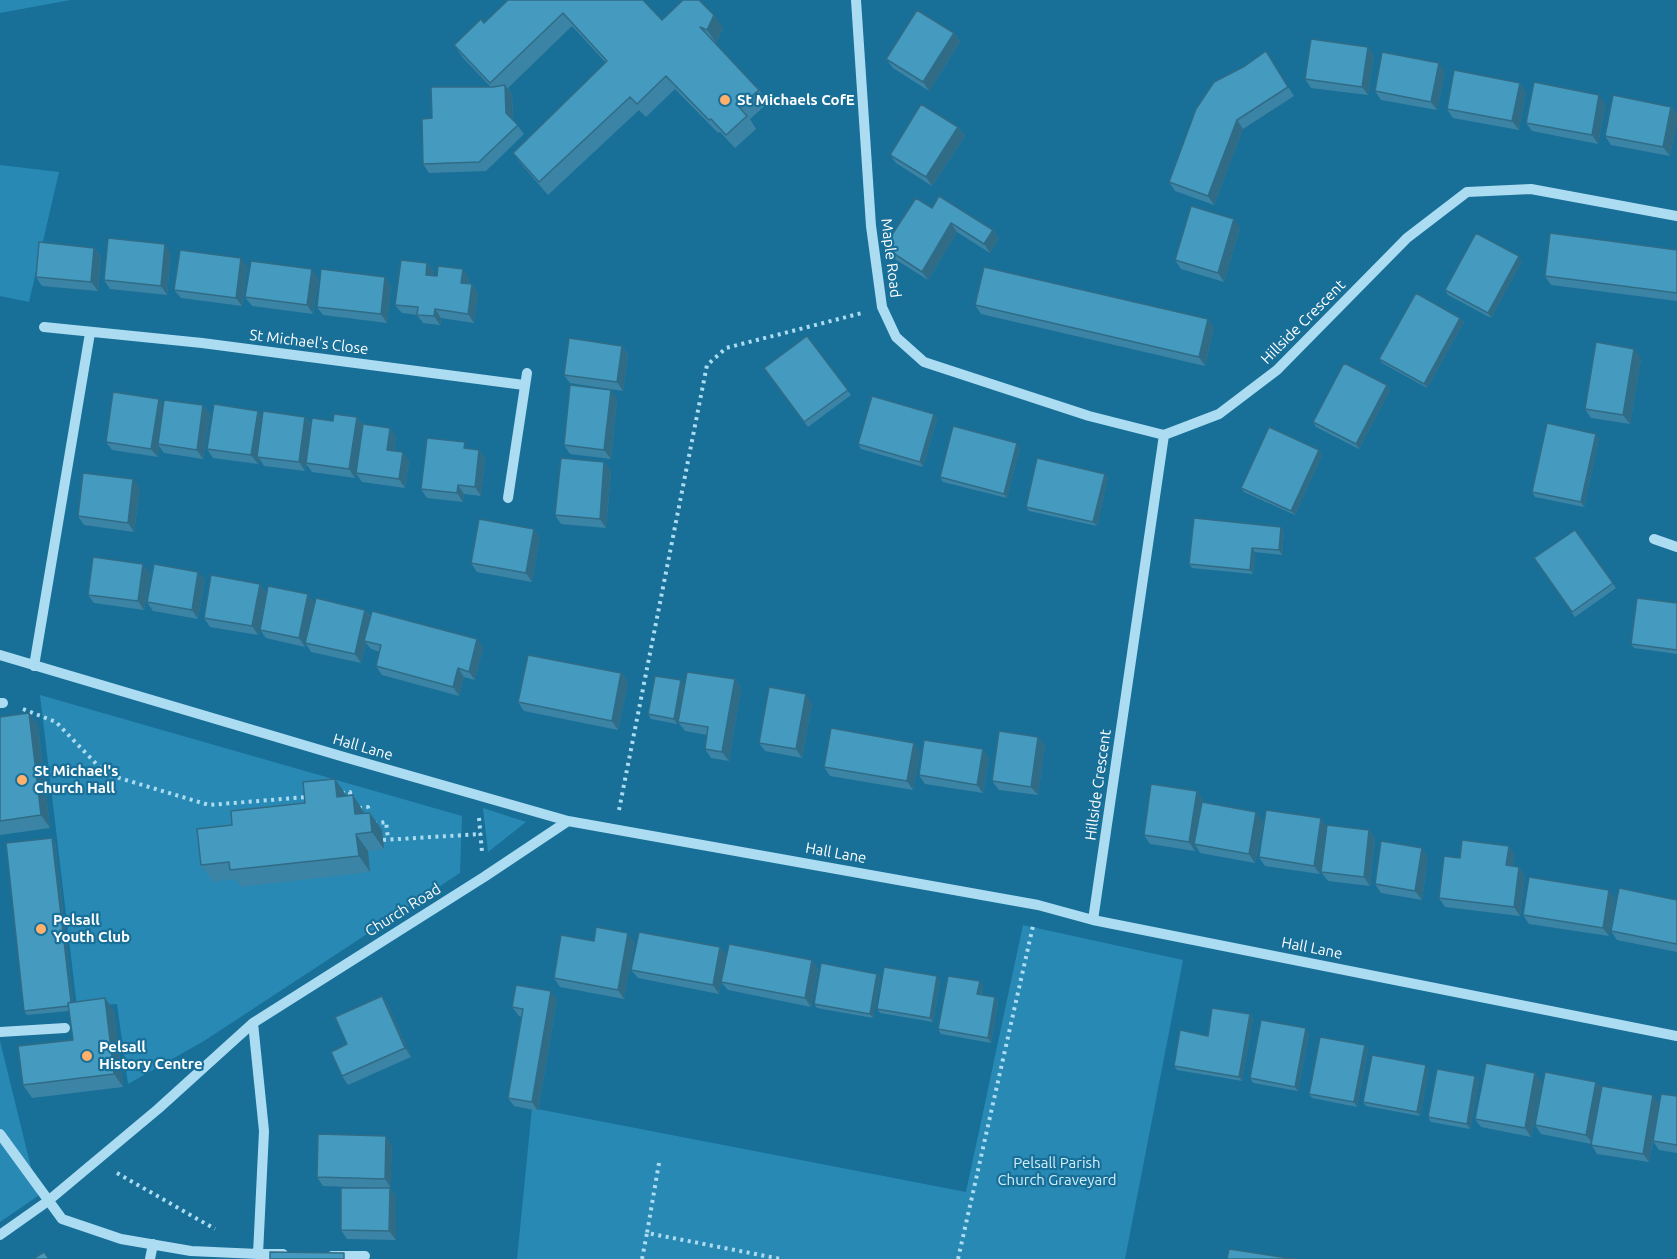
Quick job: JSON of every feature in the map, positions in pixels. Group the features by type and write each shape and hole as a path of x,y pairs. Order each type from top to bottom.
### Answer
{"street":[{"name":"Maple Road","path":"856,0 871,225 882,307 896,337 924,362 1089,416 1164,435"},
{"name":"Hillside Crescent","path":"1093,920 1164,435 1219,414 1277,370 1407,238 1467,192 1530,189 1677,216"},
{"name":"St Michael's Close","path":"44,327 202,343 524,385"},
{"path":"34,666 90,333"},
{"path":"508,498 527,373"},
{"path":"1654,539 1677,547"},
{"name":"Hall Lane","path":"0,655 344,758 568,820 1038,905 1093,920 1677,1036"},
{"name":"Church Road","path":"0,1235 48,1202 158,1109 253,1023 484,877 568,820"},
{"path":"253,1023 264,1131 258,1254"},
{"path":"0,1032 65,1028"},
{"path":"0,1134 62,1220 121,1239 191,1251 293,1255"},
{"path":"150,1259 153,1244"},
{"path":"317,1255 365,1256"}],"path":[{"path":"615,828 707,365 726,348 882,307"},
{"path":"2,703 56,722 106,774 198,802 209,805 312,797"},
{"path":"341,793 350,792 352,809 368,807 370,824 386,822 388,839"},
{"path":"477,795 484,877"},
{"path":"383,840 481,834"},
{"path":"958,1259 1038,905"},
{"path":"642,1259 659,1163"},
{"path":"117,1173 218,1231"},
{"path":"647,1233 781,1259"}],"green space":[{"path":"0,0 70,0 0,13"},
{"path":"0,165 59,172 29,302 0,296"},
{"path":"40,695 462,816 460,873 204,1041 128,1084 117,1004 77,1007"},
{"path":"483,808 526,822 488,852"},
{"name":"Pelsall Parish Church Graveyard","path":"1023,925 1183,960 1125,1259 517,1259 532,1108 966,1192"},
{"path":"0,1041 38,1196 0,1222"}],"building":[{"name":"St Michaels CofE","path":"508,0 643,0 662,20 683,0 699,0 714,15 707,30 700,27 759,90 739,107 747,116 726,135 666,76 637,104 630,97 539,182 513,153 607,61 563,13 490,83 454,45 481,19 484,23"},
{"path":"917,10 954,33 923,82 886,59"},
{"path":"1311,39 1368,47 1362,87 1305,79"},
{"path":"1266,51 1288,87 1237,120 1208,196 1169,182 1196,109 1214,82 1245,66"},
{"path":"1382,52 1439,63 1431,102 1375,91"},
{"path":"1454,70 1520,83 1512,121 1447,109"},
{"path":"1534,82 1599,95 1592,135 1526,123"},
{"path":"505,85 506,113 518,125 479,162 423,164 422,119 432,118 431,87"},
{"path":"1613,95 1671,107 1663,147 1605,136"},
{"path":"921,104 958,127 926,177 890,155"},
{"path":"939,196 993,230 984,244 951,223 922,272 884,247 916,198 932,208"},
{"path":"1191,206 1234,219 1218,273 1175,260"},
{"path":"1476,233 1519,256 1488,313 1445,290"},
{"path":"1550,233 1677,250 1677,293 1545,276"},
{"path":"108,238 165,244 161,286 104,280"},
{"path":"39,242 94,248 91,282 36,277"},
{"path":"180,250 241,258 236,298 174,290"},
{"path":"401,260 427,263 426,275 437,276 438,266 463,269 461,283 472,284 468,314 435,309 434,316 417,315 418,307 395,305"},
{"path":"251,261 312,269 307,305 245,297"},
{"path":"984,267 1208,319 1199,357 975,305"},
{"path":"321,269 385,277 381,314 317,307"},
{"path":"1416,293 1460,318 1424,384 1379,359"},
{"path":"807,336 848,390 804,422 764,368"},
{"path":"569,338 622,346 617,382 564,375"},
{"path":"1596,342 1634,349 1623,415 1585,409"},
{"path":"1344,363 1387,385 1356,444 1313,422"},
{"path":"570,385 611,390 604,450 564,445"},
{"path":"113,392 159,399 151,449 106,442"},
{"path":"872,396 934,414 920,462 858,444"},
{"path":"164,400 203,405 197,450 158,444"},
{"path":"214,404 258,411 251,455 207,449"},
{"path":"263,411 305,417 299,462 257,457"},
{"path":"334,414 357,417 349,469 306,463 312,418 333,421"},
{"path":"1547,423 1596,434 1581,502 1532,492"},
{"path":"363,424 390,428 387,450 403,452 399,479 356,473"},
{"path":"953,426 1017,443 1004,494 940,477"},
{"path":"1269,427 1319,450 1291,511 1241,488"},
{"path":"427,438 465,442 464,448 479,450 475,487 458,485 457,493 421,489"},
{"path":"561,458 604,462 600,519 555,515"},
{"path":"1037,458 1105,474 1093,522 1026,507"},
{"path":"83,473 133,479 128,523 78,516"},
{"path":"1194,518 1281,527 1279,550 1252,548 1250,570 1189,564"},
{"path":"479,519 534,529 526,573 471,563"},
{"path":"1575,530 1613,583 1572,612 1534,558"},
{"path":"93,557 143,564 138,601 88,595"},
{"path":"154,564 198,572 192,610 147,602"},
{"path":"211,575 260,584 252,626 204,618"},
{"path":"268,586 308,594 299,638 260,630"},
{"path":"316,598 365,610 355,654 305,643"},
{"path":"1637,598 1677,603 1677,650 1631,644"},
{"path":"372,611 477,639 469,672 458,668 453,687 376,666 381,645 364,641"},
{"path":"528,655 621,673 612,721 518,702"},
{"path":"687,672 735,679 722,752 705,749 708,727 678,722"},
{"path":"655,676 681,680 674,719 648,714"},
{"path":"769,687 806,694 796,749 759,743"},
{"name":"St Michael's Church Hall","path":"29,713 41,815 0,821 0,717"},
{"path":"831,728 914,743 907,781 824,767"},
{"path":"999,731 1038,737 1031,787 992,781"},
{"path":"924,740 983,749 977,785 919,775"},
{"path":"335,779 337,797 353,795 355,814 370,813 372,832 356,834 359,856 230,870 229,862 201,865 197,829 232,825 231,811 305,803 303,782"},
{"path":"1151,784 1197,791 1189,842 1144,835"},
{"path":"1202,802 1256,812 1249,854 1194,844"},
{"path":"1266,810 1321,818 1314,866 1259,857"},
{"path":"1327,825 1369,830 1364,877 1321,872"},
{"name":"Pelsall Youth Club","path":"52,838 71,1002 68,1006 24,1011 6,843"},
{"path":"1462,840 1509,846 1506,865 1519,867 1514,907 1439,898 1444,856 1460,858"},
{"path":"1381,841 1422,848 1415,891 1375,884"},
{"path":"1529,877 1609,890 1603,928 1523,915"},
{"path":"1619,888 1677,900 1677,944 1611,931"},
{"path":"596,927 628,933 618,990 554,978 561,935 594,941"},
{"path":"639,932 720,947 713,985 631,970"},
{"path":"729,944 812,960 805,998 721,982"},
{"path":"821,963 877,974 870,1014 814,1004"},
{"path":"884,967 937,976 930,1018 877,1009"},
{"path":"948,976 980,981 977,994 995,997 988,1038 938,1029"},
{"path":"516,985 551,991 532,1102 508,1098 523,1009 512,1007"},
{"path":"382,996 405,1048 342,1076 331,1052 347,1044 335,1017"},
{"name":"Pelsall History Centre","path":"105,998 114,1074 23,1085 18,1046 73,1040 68,1003"},
{"path":"1212,1008 1250,1014 1239,1077 1174,1066 1180,1030 1208,1036"},
{"path":"1261,1020 1306,1028 1295,1087 1250,1078"},
{"path":"1320,1037 1365,1045 1354,1102 1309,1094"},
{"path":"1372,1055 1426,1065 1417,1112 1363,1102"},
{"path":"1486,1063 1535,1073 1525,1128 1475,1119"},
{"path":"1437,1069 1475,1076 1467,1124 1428,1117"},
{"path":"1545,1072 1596,1082 1586,1135 1535,1125"},
{"path":"1602,1086 1653,1095 1643,1154 1591,1145"},
{"path":"1661,1094 1677,1096 1677,1145 1653,1141"},
{"path":"318,1134 386,1136 385,1179 317,1177"},
{"path":"341,1188 390,1188 389,1231 341,1230"},
{"path":"1229,1249 1294,1259 1227,1259"},
{"path":"44,1252 49,1259 33,1259"},
{"path":"270,1252 344,1253 344,1259 270,1259"}],"place":[{"name":"St Michaels CofE","path":"725,100"},
{"name":"St Michael's Church Hall","path":"22,780"},
{"name":"Pelsall Youth Club","path":"41,929"},
{"name":"Pelsall History Centre","path":"87,1056"}]}
